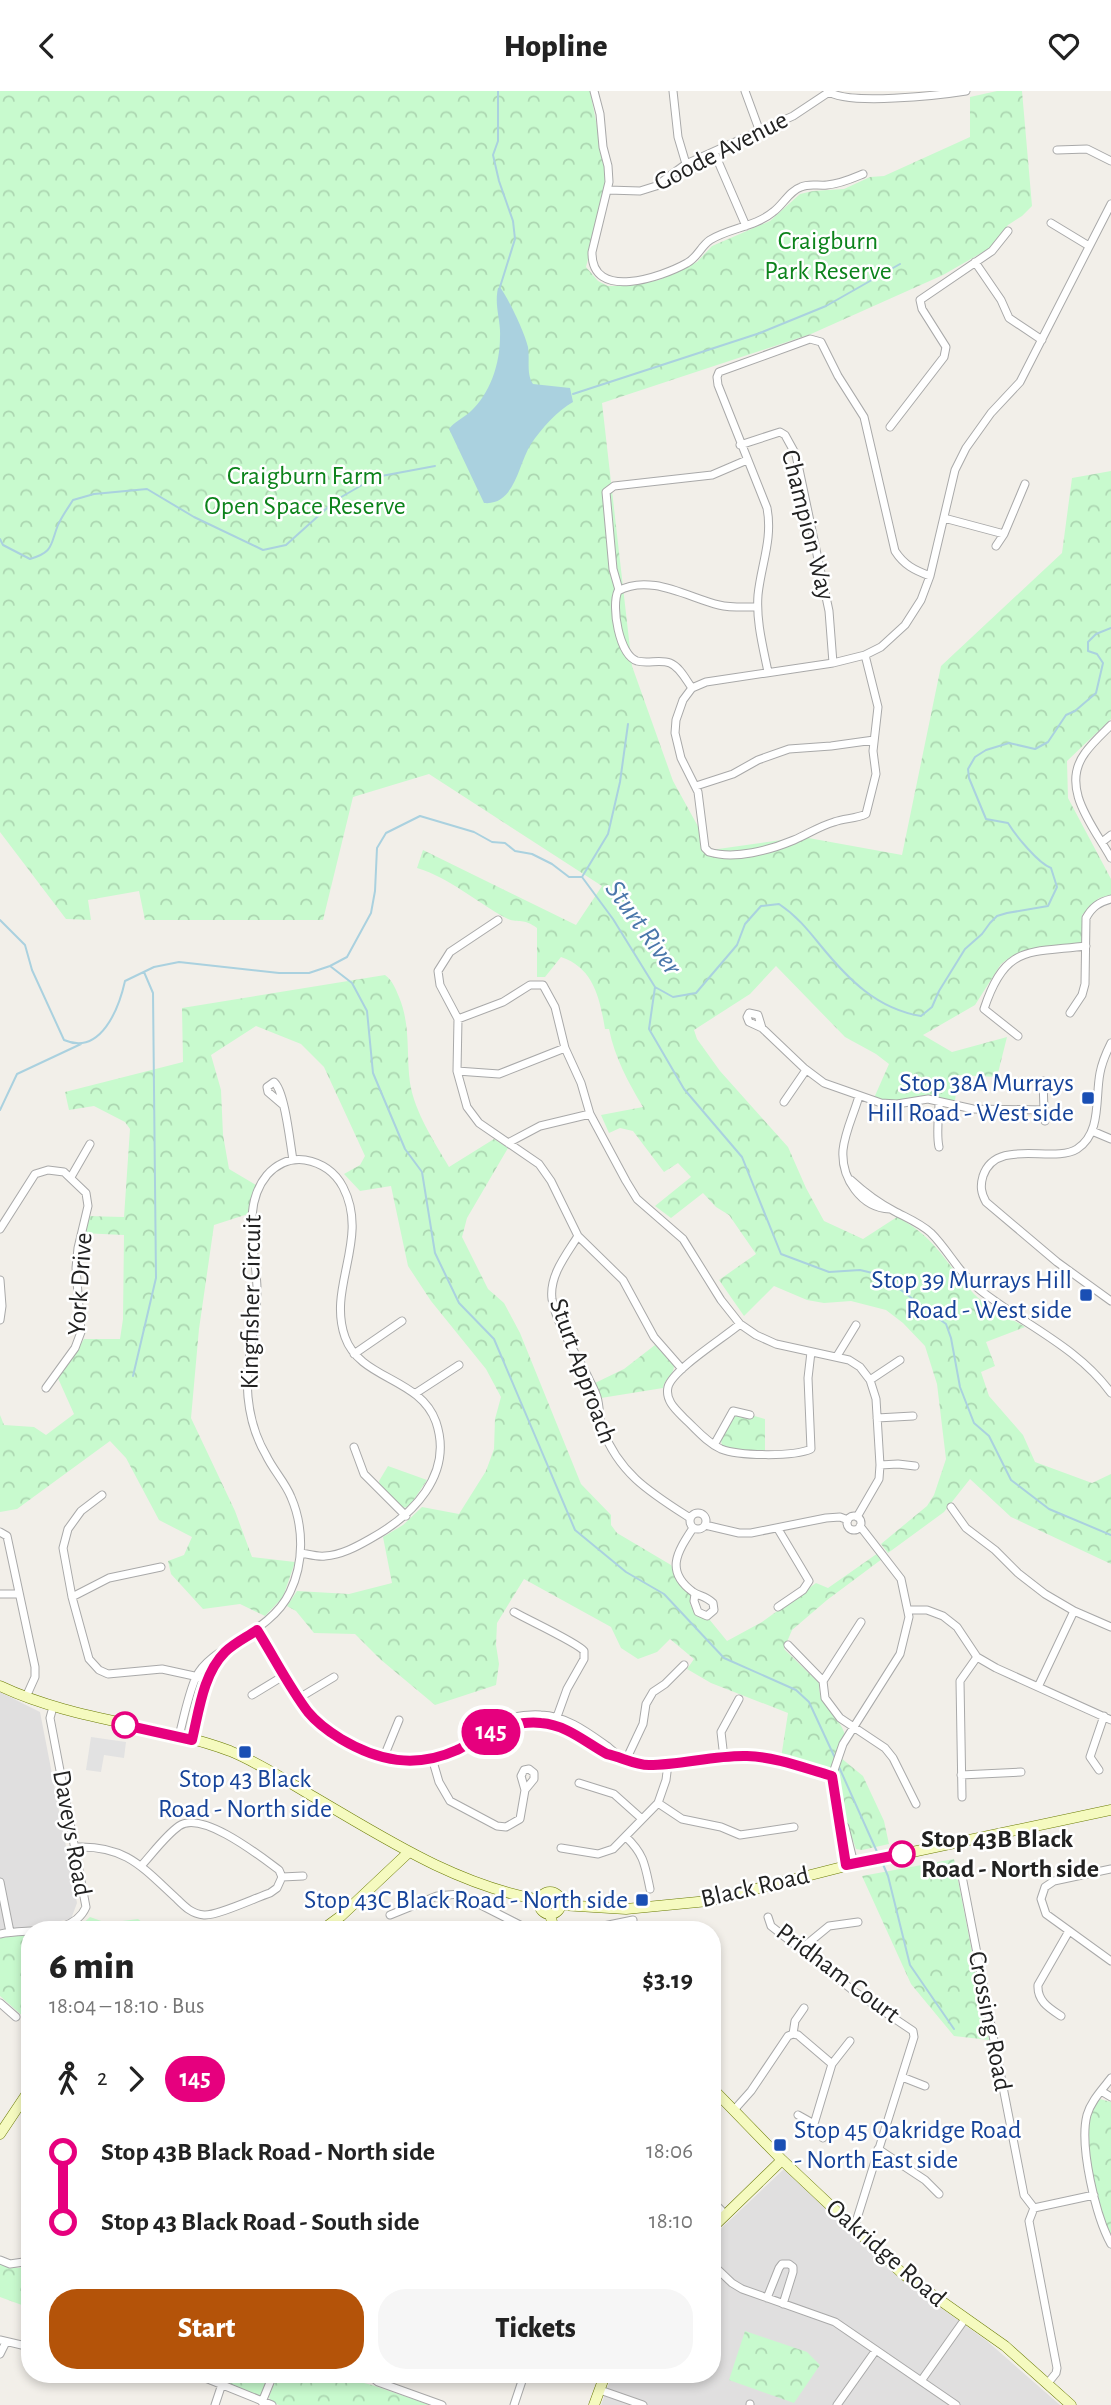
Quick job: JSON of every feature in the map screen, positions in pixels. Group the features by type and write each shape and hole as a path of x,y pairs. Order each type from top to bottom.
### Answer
{"main road":[{"path":"0,1686 53,1707 179,1736 232,1752 409,1852 467,1880 510,1894 540,1900"},
{"name":"Black Road","path":"561,1905 626,1909 708,1901 850,1865 1111,1809"},
{"path":"334,1921 409,1852"},
{"path":"549,1892 555,1893 560,1897 561,1905 556,1912 545,1913 540,1907 540,1900 549,1892"},
{"path":"550,1914 552,1921"},
{"name":"Oakridge Road","path":"721,2097 782,2160 903,2274 1005,2346 1071,2405"},
{"path":"0,2134 21,2102"},
{"path":"721,2220 782,2160"},
{"path":"594,2405 603,2383"}],"street":[{"path":"594,91 608,166 608,190 592,252 592,264 598,275 609,281 649,278 690,262 712,239 771,214 803,185 842,183 863,174"},
{"path":"673,91 678,137 686,164"},
{"path":"746,91 760,132"},
{"path":"828,91 839,97 939,96 966,91"},
{"name":"Goode Avenue","path":"608,190 640,191 656,186 686,164 793,116 828,91"},
{"path":"1057,150 1087,149 1111,162"},
{"path":"714,152 746,226"},
{"path":"865,655 878,699 873,751 876,774 866,814 835,821 776,847 722,855 709,852 705,848 696,786 681,758 675,733 680,708 691,688 706,682 833,663 865,655 881,647 905,625 921,600 930,576 956,470 966,448 991,413 1020,382 1111,204"},
{"path":"1051,223 1089,246"},
{"path":"890,427 892,418 944,357 946,347 922,309 920,300 992,251 1008,231"},
{"path":"975,262 1001,300 1009,318 1042,340"},
{"path":"768,672 757,607 770,529 767,508 718,385 719,372 810,339 821,342 838,376 864,417 895,551 902,562 930,576"},
{"name":"Champion Way","path":"742,448 780,432 785,435 796,455 829,611 833,663"},
{"path":"691,688 675,666 670,663 639,661 627,653 620,640 615,601 619,590 615,579 606,492 614,486 712,475 747,460"},
{"path":"996,546 1004,534 1025,484"},
{"path":"1020,496 1032,490"},
{"path":"944,518 1004,534"},
{"path":"619,590 639,586 669,587 717,605 757,607"},
{"path":"1111,725 1085,754 1075,776 1077,797 1111,858"},
{"path":"696,786 733,774 758,760 789,748 874,740"},
{"path":"1102,842 1111,835"},
{"path":"1070,1013 1082,995 1085,984 1085,926 1090,910 1111,899"},
{"path":"498,920 450,952 439,965 437,977 458,1019 457,1071 467,1108 479,1123 539,1164 551,1181 578,1236 623,1280 654,1337 682,1369"},
{"path":"1018,1036 984,1009 1000,971 1022,955 1086,946"},
{"path":"458,1019 503,1002 530,985 543,985 551,997 565,1048 582,1083 590,1115 637,1199 683,1239 721,1300 740,1324 776,1344 837,1356 860,1367 874,1389 880,1465 878,1479 857,1517"},
{"path":"762,1028 806,1070 824,1083 859,1096 890,1104 928,1099 972,1109 1044,1110"},
{"path":"1111,1043 1103,1059 1100,1074 1096,1121 1079,1148 1069,1153 1016,1153 1001,1158 985,1170 981,1182 981,1192 986,1202 1057,1262 1107,1294 1111,1301"},
{"path":"457,1071 499,1074 565,1048"},
{"path":"784,1102 806,1070"},
{"path":"1043,1081 1045,1121"},
{"path":"859,1096 843,1152 845,1167 851,1180 890,1209 915,1221 932,1234 980,1290 1045,1333 1093,1371 1111,1392"},
{"path":"926,1141 938,1143 939,1102"},
{"path":"282,1104 293,1160 317,1163 328,1169 344,1189 352,1211 353,1233 340,1319 345,1340 359,1360 416,1393 436,1422 440,1441 436,1470 424,1497 406,1516 351,1550 325,1556 300,1553"},
{"path":"508,1143 540,1126 590,1115"},
{"path":"1092,1131 1111,1139"},
{"path":"0,1229 35,1174 48,1170 64,1172 71,1177 90,1144"},
{"name":"Kingfisher Circuit","path":"197,1676 210,1660 257,1630 284,1604 297,1575 300,1525 291,1496 265,1454 254,1430 248,1395 257,1291 251,1226 253,1203 261,1182 273,1168 293,1160"},
{"name":"York Drive","path":"46,1388 75,1348 81,1332 76,1268 88,1206 86,1193 71,1177"},
{"name":"Sturt Approach","path":"578,1236 556,1273 552,1300 597,1398 601,1424 610,1448 616,1459 646,1489 690,1518"},
{"path":"0,1280 0,1320"},
{"path":"354,1354 402,1321"},
{"path":"740,1324 682,1369 670,1381 667,1389 673,1407 714,1445 724,1450 778,1454 811,1449 808,1378 811,1352"},
{"path":"837,1356 856,1325"},
{"path":"870,1380 901,1360"},
{"path":"416,1393 459,1365"},
{"path":"714,1445 733,1411 750,1415"},
{"path":"877,1418 913,1416"},
{"path":"354,1447 364,1474 406,1516"},
{"path":"880,1465 915,1466"},
{"path":"102,1495 81,1511 68,1529 63,1548 72,1597 89,1659 99,1670 118,1674 162,1669 208,1679"},
{"path":"951,1507 966,1528 1045,1594 1074,1611 1111,1627"},
{"path":"694,1514 701,1514 706,1520 705,1525 701,1529 693,1528 690,1518 694,1514"},
{"path":"848,1520 853,1516 857,1517"},
{"path":"705,1525 739,1533 778,1529 826,1518 839,1517 848,1520"},
{"path":"850,1865 838,1828 832,1776 843,1744 900,1654 909,1610 901,1579 860,1526 857,1517"},
{"path":"848,1520 851,1529 855,1530 860,1526"},
{"path":"693,1528 675,1561 681,1580 695,1594"},
{"path":"778,1529 809,1581 803,1590 778,1607"},
{"path":"0,1532 7,1536 35,1667 35,1677 26,1697"},
{"path":"72,1597 110,1578 161,1567"},
{"path":"0,1594 19,1594"},
{"path":"909,1610 927,1611 943,1616 957,1627 978,1657 996,1668 1107,1718 1090,1757 1099,1770"},
{"path":"1038,1687 1074,1611"},
{"path":"514,1612 579,1645 584,1651 584,1659 567,1689 555,1721"},
{"path":"861,1622 823,1681 823,1690 828,1706 840,1719 885,1748 893,1758 916,1804"},
{"path":"257,1630 308,1713 325,1729 366,1753 383,1759 415,1761 432,1758 458,1750 496,1724 519,1717 543,1715 587,1732 617,1755 645,1765 747,1756 779,1761 832,1776"},
{"path":"788,1645 823,1681"},
{"name":"Kingfisher Circuit","path":"192,1740 208,1679 215,1664 227,1650"},
{"path":"962,1797 960,1681 978,1657"},
{"path":"626,1760 643,1724 646,1704 653,1692 684,1665"},
{"path":"252,1695 285,1675"},
{"path":"179,1736 197,1676"},
{"path":"299,1698 334,1677"},
{"path":"724,1758 721,1732 739,1699"},
{"name":"Daveys Road","path":"53,1707 50,1718 86,1907 80,1919 74,1921"},
{"path":"383,1759 399,1720"},
{"path":"432,1758 439,1782 450,1801 497,1826 506,1827 520,1819 525,1790"},
{"path":"561,1848 598,1854 613,1849 658,1803 668,1764"},
{"path":"961,1775 1021,1772"},
{"path":"579,1783 614,1794 642,1819"},
{"path":"658,1803 682,1819 695,1824 721,1827 740,1835 794,1827"},
{"path":"76,1847 97,1846 120,1853 141,1866 190,1912 204,1915 270,1893 277,1888 282,1877 279,1870 218,1829 188,1822 179,1826 141,1866"},
{"path":"626,1837 638,1848 644,1860 650,1889"},
{"path":"1111,1869 1055,1881 1045,1887 1041,1899 1046,1914 1111,1961"},
{"name":"Crossing Road","path":"961,1871 1024,2195 1034,2208 1029,2221 1057,2368 1056,2374 1048,2383"},
{"path":"282,1877 303,1876"},
{"path":"0,1882 10,1932"},
{"path":"390,1915 436,1896 460,1894 512,1921"},
{"name":"Pridham Court","path":"768,1917 771,1926 855,1992 913,2031 914,2037 854,2228"},
{"path":"628,1921 633,1920"},
{"path":"801,1949 828,1926 858,1922"},
{"name":"Daveys Road","path":"0,1934 21,1931"},
{"path":"1061,2016 1040,1999 1038,1985 1069,1931"},
{"path":"0,2003 16,2017"},
{"path":"793,2034 795,2021 804,2008"},
{"path":"734,2110 751,2091 788,2036 798,2035 832,2064"},
{"path":"823,2138 814,2129 814,2124 832,2064 850,2041"},
{"path":"902,2077 925,2086"},
{"path":"1111,2078 1090,2108 1085,2129 1085,2146 1094,2195 1103,2230 1111,2244"},
{"path":"1101,2091 1111,2097"},
{"path":"798,2115 814,2124"},
{"path":"878,2149 925,2180 939,2194"},
{"path":"1034,2208 1094,2195"},
{"path":"721,2210 726,2215"},
{"path":"0,2260 10,2264 21,2263"},
{"path":"767,2298 779,2268 782,2264 789,2264 793,2271 783,2304"},
{"path":"721,2273 732,2284 835,2322 956,2405"},
{"path":"921,2381 965,2319"},
{"path":"0,2354 3,2341 21,2345"},
{"path":"836,2405 876,2350"},
{"path":"262,2402 270,2383"},
{"path":"381,2383 442,2405"},
{"path":"514,2405 521,2383"},
{"path":"215,2405 222,2384 272,2405"},
{"path":"600,2390 643,2405"}],"shaded area":[{"path":"0,1692 40,1712 77,1903 71,1919 21,1921 21,1928 0,1932"},
{"path":"91,1737 126,1742 124,1758 104,1755 101,1772 86,1770"},
{"path":"784,2169 897,2276 987,2341 1060,2405 601,2405 609,2383 721,2383 721,2228"}],"green space":[{"name":"Craigburn Farm Open Space Reserve","path":"0,91 590,91 606,172 605,192 586,267 598,281 608,286 628,286 659,280 697,262 712,246 770,221 800,194 844,189 870,177 884,176 970,137 970,97 997,91 1022,91 1032,206 1008,225 990,248 943,275 811,334 602,403 632,666 673,781 711,850 803,837 902,855 941,666 1062,553 1072,478 1111,471 1111,719 1067,761 1068,798 1111,879 1111,895 1099,898 1082,915 1082,943 1022,951 1012,956 1001,964 975,1005 923,1035 952,1052 1007,1037 997,1077 958,1075 955,1101 927,1096 889,1101 874,1098 889,1064 845,1037 776,966 750,994 694,1030 697,1039 720,1071 788,1147 824,1221 863,1239 897,1217 931,1242 979,1299 1025,1327 986,1342 995,1366 981,1372 989,1396 1023,1435 1035,1462 1092,1483 1111,1474 1111,1564 1011,1517 970,1479 944,1512 888,1553 881,1544 927,1506 934,1495 946,1459 937,1384 925,1346 886,1310 851,1301 824,1303 807,1300 774,1286 744,1316 719,1280 756,1254 729,1215 716,1207 703,1193 671,1218 655,1206 691,1177 678,1163 664,1172 633,1131 620,1128 609,1133 601,1115 643,1107 623,1069 609,1029 605,1029 598,996 588,977 572,962 561,957 545,977 537,977 537,928 506,918 452,884 417,868 423,850 576,925 602,886 429,774 353,797 323,920 145,920 139,891 88,900 91,920 66,919 0,832"},
{"path":"385,975 394,985 403,1008 412,1094 426,1127 449,1167 494,1139 508,1148 467,1218 462,1237 488,1289 504,1303 520,1333 581,1484 611,1515 611,1525 617,1533 671,1565 678,1581 691,1595 690,1604 696,1616 709,1619 727,1641 762,1622 816,1583 828,1588 878,1553 882,1559 792,1630 784,1649 819,1683 825,1705 839,1722 845,1735 835,1754 832,1768 824,1770 781,1758 788,1713 711,1683 687,1669 694,1659 670,1639 657,1652 638,1659 621,1648 611,1627 524,1579 497,1623 499,1664 496,1685 435,1705 380,1659 355,1634 314,1633 296,1611 287,1606 297,1591 349,1594 392,1583 383,1537 403,1525 422,1507 459,1514 486,1471 494,1449 495,1419 501,1397 486,1369 431,1301 408,1266 391,1186 360,1191 344,1174 360,1165 365,1156 324,1067 301,1044 256,1026 211,1055 221,1090 223,1135 229,1169 256,1185 248,1214 214,1225 199,1329 191,1418 235,1511 252,1557 295,1562 283,1597 265,1616 240,1604 203,1609 171,1574 168,1561 184,1555 192,1537 159,1520 126,1458 110,1441 17,1509 0,1512 0,1415 4,1425 34,1427 46,1435 74,1414 57,1376 84,1339 120,1339 123,1319 124,1235 81,1233 85,1216 124,1217 130,1129 125,1122 94,1106 69,1110 65,1092 183,1062 182,1008"},
{"path":"655,1345 674,1366 663,1388 601,1398 595,1383 624,1369"},
{"path":"737,1411 765,1419 765,1451 728,1449 722,1446 721,1440"},
{"path":"388,1466 427,1480 409,1507 402,1508 380,1486 379,1481"},
{"path":"841,1758 863,1776 884,1821 889,1844 856,1849 838,1797 837,1776"},
{"path":"954,1859 989,2040 954,2036 911,1984 862,1876"},
{"path":"90,1917 101,1921 86,1921"},
{"path":"21,1935 21,2015 0,1996 0,1938"},
{"path":"1100,2099 1111,2102 1111,2239 1105,2228 1088,2143 1092,2111"},
{"path":"0,2264 21,2267 21,2305 0,2297"},
{"path":"745,2331 807,2352 820,2365 794,2403 729,2380"},
{"path":"227,2383 267,2383 264,2393 258,2396"},
{"path":"274,2383 364,2383 430,2405 279,2405 271,2402 269,2397"}],"water":[{"path":"500,287 526,340 533,384 570,388 573,402 555,415 535,438 514,482 503,498 484,503 449,429 477,405 496,368 500,347 497,301"}],"waterway":[{"path":"498,91 498,141 493,155 513,221 515,239 500,287"},
{"path":"573,394 760,333 826,306 900,264"},
{"path":"0,539 3,545 30,559 43,554 50,547 73,500 94,494 147,489 194,517 263,550 286,545 336,500 376,477 435,466"},
{"name":"Sturt River","path":"0,920 25,945 32,970 64,1040 77,1043 88,1041 98,1035 113,1016 125,981 154,967 179,962 279,973 309,973 347,957 371,913 377,848 386,833 420,816 474,832 492,842 505,843 515,851 532,854 552,864 569,877 582,877 613,919 655,987 673,997 696,993 737,945 745,924 761,906 779,904 802,923 842,970 865,991 891,1007 921,1016 932,1007 965,949 997,916 1048,906 1057,887 1051,868 1034,855 1008,823 986,819 969,778 968,769 975,757 986,750 1009,743 1035,749 1048,742 1066,715 1096,693 1103,663 1097,654 1088,651 1088,642 1096,634 1111,628"},
{"path":"582,877 608,834 620,782 628,724"},
{"path":"330,966 352,983 367,1011 373,1073 405,1149 422,1172 435,1253 459,1303 494,1339 575,1530 626,1572 664,1594 724,1658 796,1690 809,1702 835,1758"},
{"path":"133,1376 156,1278 153,993 144,972"},
{"path":"655,987 649,1029 684,1089 742,1157 781,1254 829,1272 860,1270 881,1275 946,1324 960,1387 974,1423 989,1436 1011,1480 1049,1509 1111,1535"},
{"path":"0,1110 17,1074 81,1044"},
{"path":"839,1767 878,1854"},
{"path":"882,1862 888,1876 910,1965 954,2029"}],"bus line":[{"name":"145","path":"125,1725 192,1740 208,1679 215,1664 227,1650 257,1630 308,1713 325,1729 366,1753 383,1759 415,1761 432,1758 458,1750 482,1734 512,1725 541,1723 569,1730 607,1754 645,1765 747,1756 779,1761 832,1776 838,1828 846,1865 902,1854"}],"place":[{"name":"Stop 38A Murrays Hill Road - West side","path":"1088,1098"},
{"name":"Stop 39 Murrays Hill Road - West side","path":"1086,1295"},
{"name":"Stop 43 Black Road - North side","path":"245,1752"},
{"name":"Stop 43B Black Road - North side","path":"902,1854"},
{"name":"Stop 43C Black Road - North side","path":"642,1900"},
{"name":"Stop 45 Oakridge Road - North East side","path":"780,2145"}],"park label":[{"name":"Craigburn Park Reserve","path":"828,256"}]}
